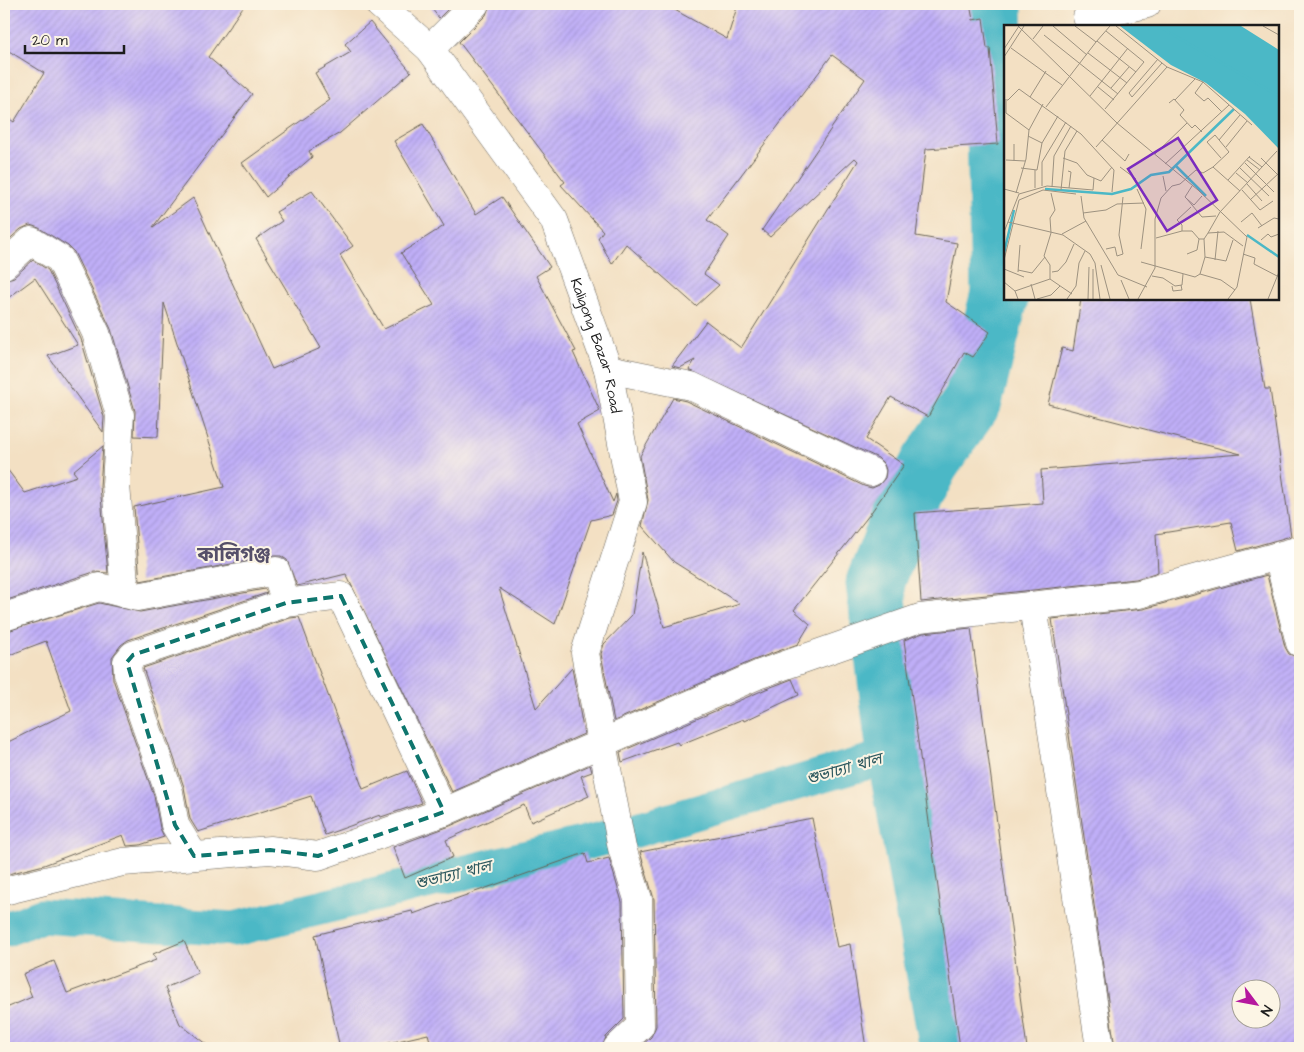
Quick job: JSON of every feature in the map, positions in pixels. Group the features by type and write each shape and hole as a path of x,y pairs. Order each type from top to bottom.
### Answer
{"street":[{"name":"Kaligong Bazar Road","path":"379,4 430,49 554,220 608,369 633,502 585,653 600,744 622,848 638,899 640,1026 617,1048"},
{"path":"430,49 475,4"},
{"path":"1088,18 1147,4"},
{"path":"4,265 31,241 60,259 96,333 120,414 116,485 125,594"},
{"path":"608,369 691,386 870,472"},
{"path":"4,892 123,862 270,850 318,856 444,812 760,674 920,618 1139,594 1289,553 1300,643"},
{"path":"4,617 99,587 137,597 276,571 286,603"},
{"path":"194,856 175,825 169,792 128,674 127,662 133,655 286,603 341,596 444,812"},
{"path":"1033,606 1100,1048"}],"highlighted area":[{"path":"341,596 444,812 318,856 270,850 194,856 175,825 127,662 133,655 286,603"}],"building":[{"path":"4,4 245,4 208,57 252,94 153,227 193,198 272,369 321,348 256,239 282,221 276,212 312,191 353,246 340,255 384,329 434,305 401,253 444,226 394,141 423,124 476,214 502,197 550,267 536,276 576,351 573,352 600,411 577,424 613,502 616,494 617,501 612,515 591,520 555,624 499,588 536,708 572,668 584,734 452,792 346,574 297,586 287,560 281,556 274,556 140,581 134,507 224,487 164,303 158,437 134,436 135,411 111,329 74,252 68,246 39,228 30,225 21,229 4,244 4,115 14,122 44,73 4,48"},
{"path":"428,4 453,4 439,18"},
{"path":"490,4 664,4 727,39 738,4 970,4 973,20 983,18 987,48 990,48 998,144 926,149 916,236 957,243 946,302 990,332 973,357 964,352 928,417 891,397 866,439 904,465 870,514 794,610 810,624 798,644 754,660 614,721 601,654 604,644 632,615 642,552 664,627 740,604 674,562 642,526 648,500 640,456 673,398 686,401 864,486 872,488 879,485 885,478 886,470 884,464 878,458 689,370 695,360 680,368 672,366 706,321 741,348 858,161 855,158 770,237 762,230 865,79 832,55 707,220 729,236 704,274 719,285 696,306 626,244 612,264 598,238 603,231 561,185 565,182 459,42 486,15"},
{"path":"370,22 411,72 340,133 309,151 312,157 266,197 242,163 330,100 315,73 351,52 345,44"},
{"path":"33,260 48,270 81,339 104,417 103,432 48,356 78,345 35,278 4,301 4,280 14,277"},
{"path":"1081,300 1250,300 1265,389 1270,389 1291,536 1238,551 1231,522 1156,534 1158,572 1136,579 921,602 915,513 1043,503 1041,470 1241,454 1048,404 1062,348 1073,351"},
{"path":"103,446 100,486 108,573 94,572 4,601 4,465 25,493 77,476 73,471"},
{"path":"1267,575 1285,647 1289,654 1300,658 1300,1048 1115,1048 1052,619 1143,609"},
{"path":"265,589 267,593 128,640 121,645 112,657 113,679 154,796 160,828 164,837 140,845 127,846 123,835 44,865 4,875 4,744 71,711 46,641 4,657 4,632 99,603 140,612"},
{"path":"299,617 363,789 407,771 422,803 381,817 380,815 325,835 311,796 198,832 190,819 184,787 143,668 290,618"},
{"path":"971,628 1027,1048 960,1048 904,640 923,633"},
{"path":"792,679 799,695 744,721 743,719 679,745 677,742 622,762 620,752"},
{"path":"590,765 592,772 581,776 589,796 531,822 524,805 446,840 453,857 405,878 393,847 450,826"},
{"path":"812,818 837,947 850,944 866,1048 639,1048 651,1037 656,1026 654,899 640,852"},
{"path":"585,853 588,863 609,858 622,902 624,1019 606,1037 602,1048 432,1048 428,1034 368,1048 340,1048 315,935 412,911 413,914"},
{"path":"184,941 198,973 165,988 180,1024 211,1048 10,1048 4,1033 4,1009 32,997 23,974 54,961 67,993 156,960 153,954"}],"waterway":[{"path":"949,1048 896,754 875,583 897,528 930,463 973,401 1000,294 993,4"},
{"name":"শুভাঢ্যা খাল","path":"4,930 41,916 234,929 626,833 896,754"}],"district":[{"name":"কালিগঞ্জ","path":"234,555"}]}
